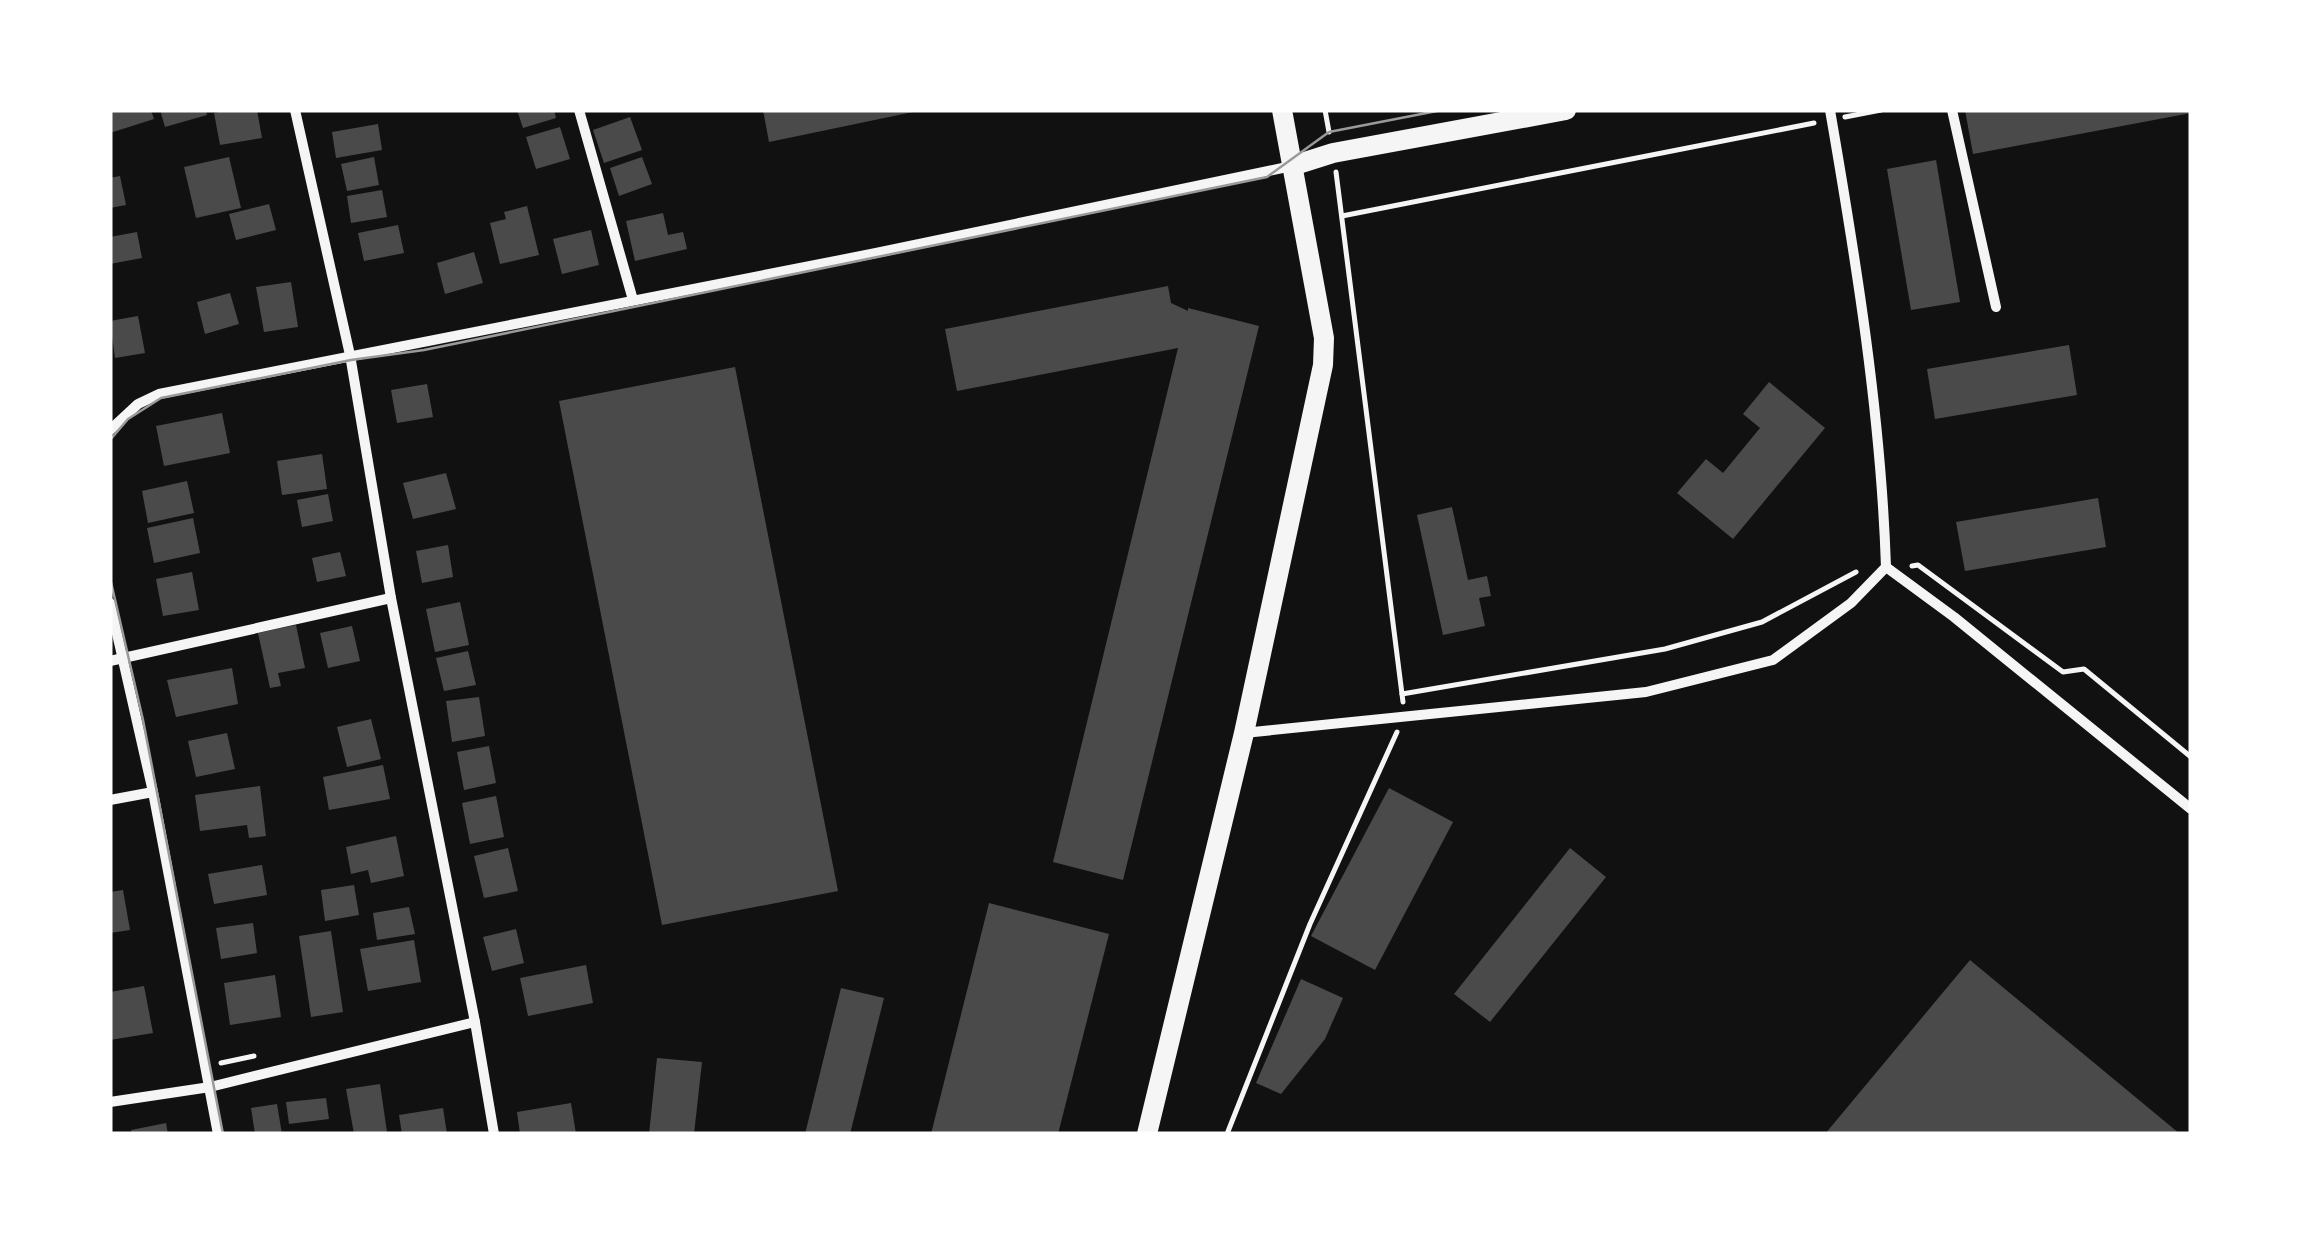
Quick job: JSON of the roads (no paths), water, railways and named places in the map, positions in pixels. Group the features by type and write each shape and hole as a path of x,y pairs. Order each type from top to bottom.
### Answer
{"main road":[{"path":"1292,166 1334,153 1566,110"},
{"path":"1147,1134 1244,732 1323,365 1324,338 1292,166 1286,111"}],"street":[{"path":"295,110 350,355 391,598 494,1134"},
{"path":"578,110 633,300"},
{"path":"1952,110 1996,307"},
{"path":"1244,732 1646,692 1772,660 1851,603 1886,567 1884,500 1858,274 1831,115"},
{"path":"110,430 138,404 159,394 876,254 1292,166"},
{"path":"1886,567 1954,617 2191,809"},
{"path":"116,660 391,598"},
{"path":"110,603 116,660 152,792 218,1134"},
{"path":"110,800 152,792"},
{"path":"110,1102 210,1086 475,1022"}],"tram line":[{"path":"110,440 128,419 161,398 351,360 424,350 1267,177 1329,132 1442,110"},
{"path":"110,578 143,720 223,1134"}]}
